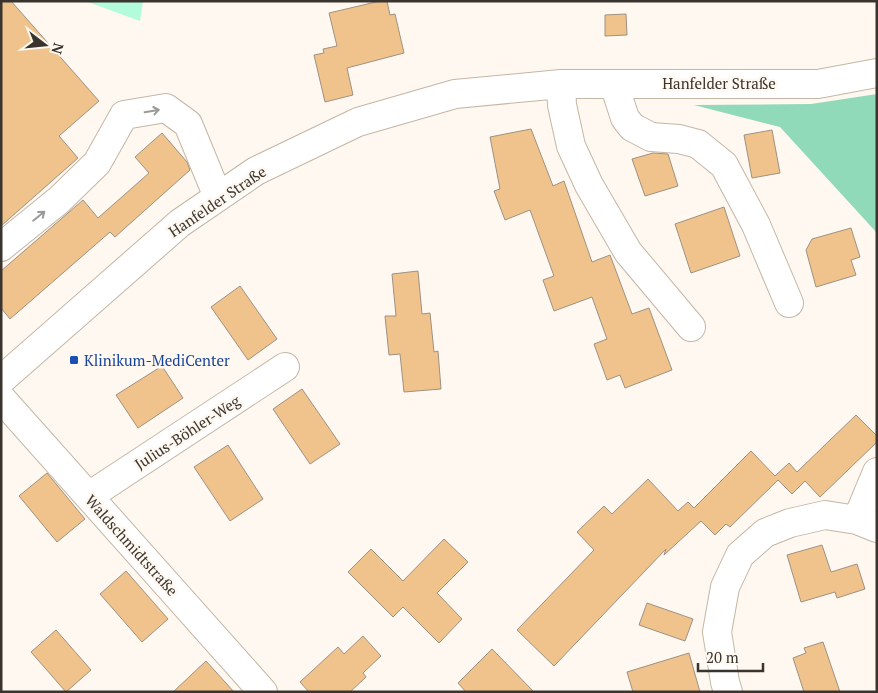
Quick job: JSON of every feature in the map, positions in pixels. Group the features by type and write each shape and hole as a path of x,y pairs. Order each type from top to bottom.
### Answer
{"street":[{"name":"Hanfelder Straße","path":"1,380 180,223 256,171 358,122 455,94 561,84 818,84 877,74"},
{"path":"561,84 562,106 571,146 589,185 628,252 691,327"},
{"path":"614,84 625,118 632,127 651,137 679,139 698,144 724,165 756,225 789,303"},
{"path":"1,248 59,200 97,162 124,115 166,108 188,124 218,197"},
{"name":"Julius-Böhler-Weg","path":"89,496 285,367"},
{"name":"Waldschmidtstraße","path":"1,398 263,692"},
{"path":"728,692 724,682 717,632 725,587 740,555 765,533 790,523 825,515 867,524 877,472"}],"green space":[{"path":"85,1 143,1 140,21"},
{"path":"877,94 877,233 780,127 694,105 811,104"}],"building":[{"path":"1,1 11,1 99,101 59,136 78,158 1,226"},
{"path":"387,1 390,15 395,14 404,53 347,68 353,95 325,102 314,55 324,53 323,49 337,46 329,13"},
{"path":"626,14 627,35 605,36 605,15"},
{"path":"531,129 553,186 564,181 592,262 610,255 632,314 649,308 672,370 625,388 620,375 607,380 594,344 607,339 592,297 554,311 543,280 554,276 530,210 505,220 494,191 500,189 490,137"},
{"path":"772,130 780,173 752,178 744,135"},
{"path":"162,133 187,162 190,170 115,237 110,232 10,319 1,308 1,271 83,200 98,218 149,173 135,157"},
{"path":"653,153 668,154 678,186 645,196 632,159"},
{"path":"724,207 740,256 691,273 675,224"},
{"path":"851,228 860,257 851,260 856,275 816,287 806,250 812,239"},
{"path":"418,271 422,314 430,313 434,352 438,351 441,389 404,392 400,354 389,355 385,316 396,316 392,274"},
{"path":"240,286 277,339 248,360 211,307"},
{"path":"162,366 183,398 138,428 116,395"},
{"path":"302,389 340,444 310,464 273,409"},
{"path":"856,415 877,436 877,442 820,497 805,481 792,494 778,480 730,527 726,524 715,535 701,521 664,555 666,549 554,666 517,630 594,550 577,532 604,506 612,514 648,479 678,511 688,502 694,508 751,451 775,476 789,463 797,472"},
{"path":"228,445 263,499 230,521 194,467"},
{"path":"47,473 85,519 57,542 19,496"},
{"path":"444,539 468,562 437,593 462,619 439,643 403,607 393,617 348,572 371,549 403,581"},
{"path":"822,545 831,572 857,564 865,589 837,598 835,592 801,602 787,555"},
{"path":"126,571 168,619 142,642 100,594"},
{"path":"647,603 693,619 685,641 639,625"},
{"path":"56,630 91,670 66,692 31,652"},
{"path":"363,636 381,656 363,673 366,677 350,692 309,692 300,682 338,647 344,654"},
{"path":"823,642 840,692 804,692 793,658 806,653 804,648"},
{"path":"492,649 534,692 466,692 458,683"},
{"path":"689,653 700,692 633,692 627,672"},
{"path":"206,661 234,692 173,692"}],"place":[{"name":"Klinikum-MediCenter","path":"74,360"}]}
